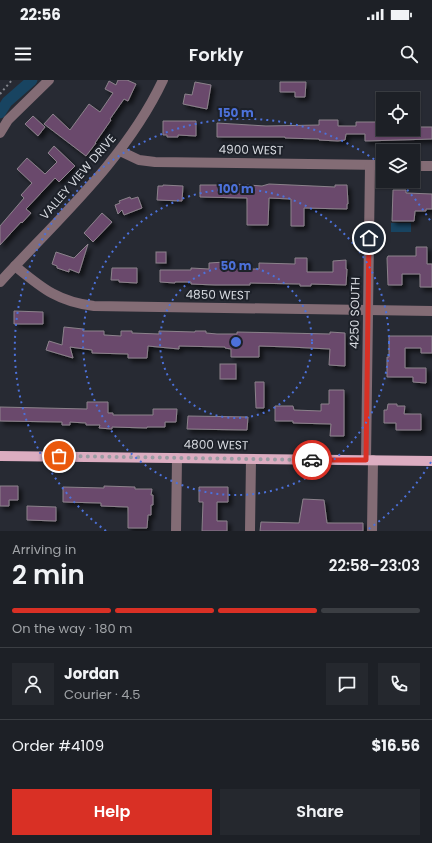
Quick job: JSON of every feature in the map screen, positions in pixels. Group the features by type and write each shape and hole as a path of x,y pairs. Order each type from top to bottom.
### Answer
{"main road":[{"name":"4800 WEST","path":"0,456 432,461"}],"street":[{"path":"0,133 8,120 49,80"},
{"name":"VALLEY VIEW DRIVE","path":"0,282 120,151 144,117 163,80"},
{"name":"4900 WEST","path":"120,151 139,160 154,162 376,165"},
{"name":"4250 SOUTH","path":"370,165 368,310 369,460 372,531"},
{"path":"420,166 432,166"},
{"name":"4850 WEST","path":"14,266 54,296 66,301 90,306 432,311"},
{"path":"176,531 177,458"},
{"path":"250,531 251,459"}],"path":[{"path":"0,94 12,80"}],"water":[{"path":"391,223 411,223 411,232 391,232"}],"building":[{"path":"118,80 127,80 136,84 128,101 124,99 86,156 44,124 53,114 70,130 89,104 100,112 113,93 105,89 109,81 116,85"},
{"path":"195,82 211,85 207,109 183,104 185,94 192,95"},
{"path":"280,82 306,82 305,97 295,97 295,92 280,92"},
{"path":"33,116 45,127 38,136 25,124"},
{"path":"319,120 338,120 338,126 356,126 356,122 376,122 376,136 420,136 420,127 432,127 432,139 365,141 365,134 346,134 345,140 338,141 285,137 217,137 217,123 266,126 319,125"},
{"path":"163,121 196,121 196,136 178,135 178,137 167,137 167,135 163,135"},
{"path":"54,146 75,166 59,182 55,178 26,209 31,213 0,245 0,226 24,198 21,195 32,183 17,169 27,158 45,174 57,162 48,153"},
{"path":"234,184 335,187 335,185 347,185 348,204 347,209 304,208 304,226 291,226 291,199 269,198 268,225 247,225 247,198 200,197 200,185"},
{"path":"158,186 183,186 182,201 157,200"},
{"path":"393,190 406,190 406,193 432,194 432,209 426,209 426,211 415,211 414,221 392,221"},
{"path":"130,197 131,199 138,197 142,208 124,215 122,210 118,214 115,205 120,203 119,201"},
{"path":"102,213 112,222 93,242 84,233"},
{"path":"88,244 79,273 69,269 69,272 57,268 57,266 52,264 56,252 74,258"},
{"path":"416,247 427,247 427,264 432,264 432,287 420,287 420,274 402,274 402,285 388,285 388,256 416,256"},
{"path":"156,252 166,252 166,263 156,263"},
{"path":"295,258 307,258 307,272 333,272 333,261 346,260 346,285 311,284 311,286 300,286 300,284 250,283 250,285 215,285 191,284 191,282 160,282 160,270 191,270 191,268 209,269 209,263 225,262 235,262 235,269 259,269 259,263 295,264"},
{"path":"112,268 137,268 137,283 111,280"},
{"path":"14,311 43,312 43,324 14,324"},
{"path":"64,327 83,329 83,331 104,331 104,335 121,336 121,331 159,334 159,331 206,331 206,333 217,334 237,334 237,332 345,333 345,366 329,365 330,349 259,346 259,357 231,357 231,349 225,347 179,346 179,349 148,346 147,358 128,358 128,354 92,353 92,350 70,347 73,358 46,350 49,341 62,345"},
{"path":"389,336 432,336 432,353 421,353 421,348 405,348 405,368 426,368 426,383 413,382 413,377 387,377"},
{"path":"220,364 236,364 236,379 220,379"},
{"path":"255,382 264,382 264,408 256,408"},
{"path":"329,390 344,390 344,436 330,436 331,424 275,421 275,406 293,406 294,410 321,411 321,404 329,404"},
{"path":"87,402 108,402 108,413 113,413 113,415 153,415 153,409 177,409 176,422 165,422 165,427 112,427 112,429 99,428 100,425 86,425 86,423 70,422 70,425 62,425 62,422 0,421 0,407 87,409"},
{"path":"388,404 405,406 404,414 421,414 421,430 396,430 396,423 384,423 384,410 387,410"},
{"path":"188,416 248,417 247,430 187,429"},
{"path":"0,486 18,486 18,500 9,500 9,506 0,506"},
{"path":"104,486 152,489 151,495 153,495 153,505 151,505 151,515 148,515 147,528 128,528 128,507 101,506 101,503 63,502 63,487 104,488"},
{"path":"199,487 228,487 228,502 217,502 217,521 227,521 227,531 202,531 203,502 199,502"},
{"path":"303,499 324,500 327,523 363,523 363,531 260,531 261,522 299,523"},
{"path":"27,506 56,507 56,521 27,520"}],"waterway":[{"path":"0,113 7,102 32,80"}],"way so far":[{"path":"59,456 312,460"}],"route":[{"path":"312,460 366,460 369,238"}]}
